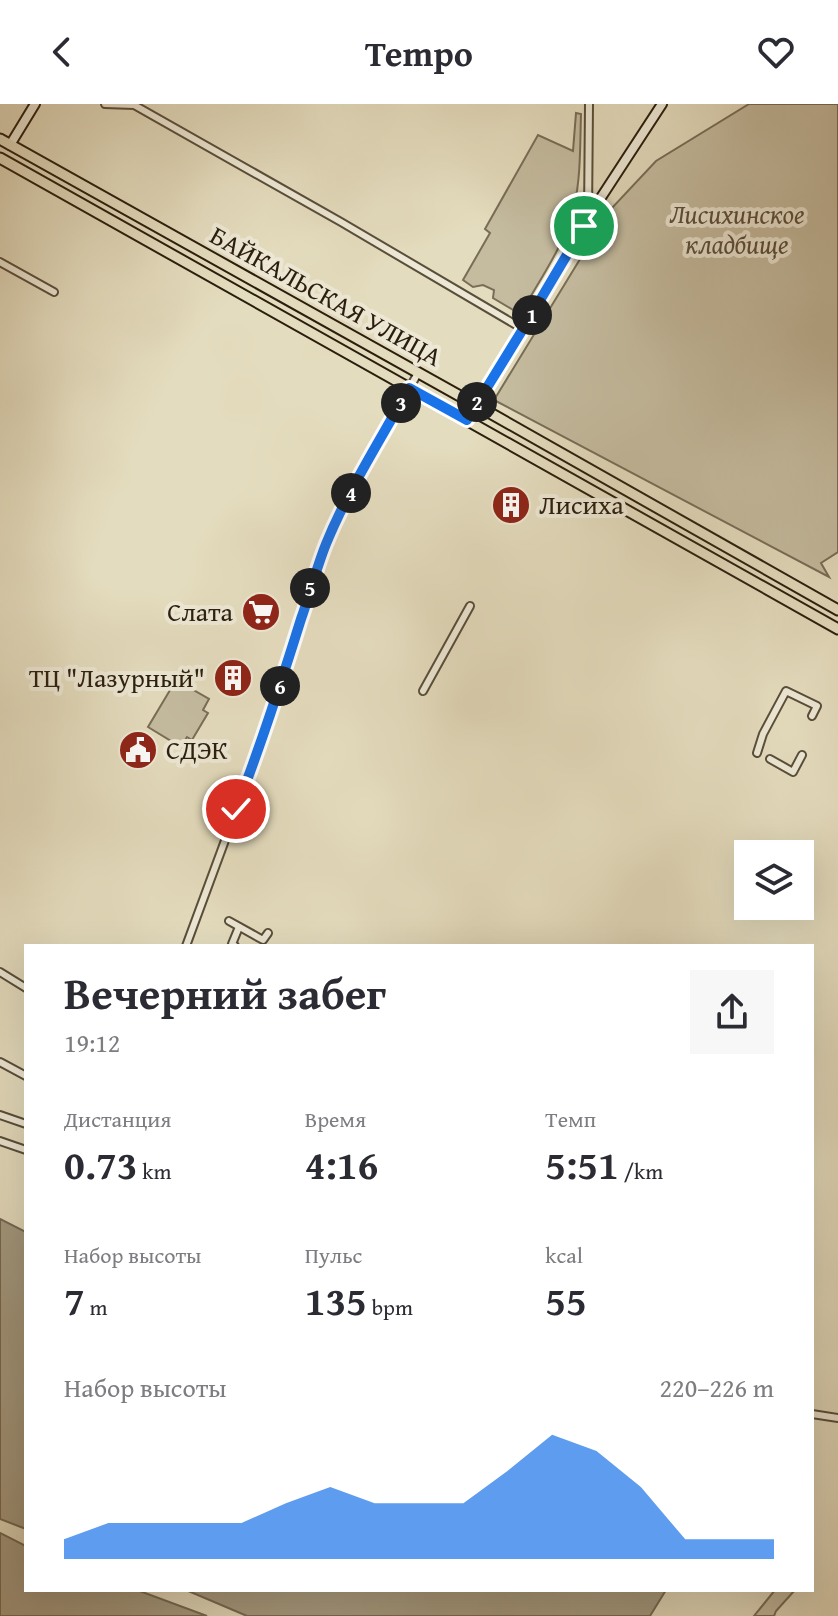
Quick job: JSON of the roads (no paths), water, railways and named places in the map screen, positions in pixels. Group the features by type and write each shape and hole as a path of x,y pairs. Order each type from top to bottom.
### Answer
{"main road":[{"path":"10,145 35,104"},
{"path":"467,420 587,219 662,104"},
{"name":"БАЙКАЛЬСКАЯ УЛИЦА","path":"0,139 838,610"},
{"name":"БАЙКАЛЬСКАЯ УЛИЦА","path":"0,158 838,629"}],"street":[{"path":"105,104 134,105 523,329"},
{"path":"587,219 589,104"},
{"path":"0,262 54,292"},
{"path":"187,944 268,724 326,544 339,513 418,373"},
{"path":"423,691 470,606"},
{"path":"757,753 763,734 786,691 817,706 812,716"},
{"path":"770,759 793,772 802,755"},
{"path":"229,921 261,943 268,933"},
{"path":"232,944 239,927"},
{"path":"0,972 24,987"},
{"path":"0,1062 24,1075"},
{"path":"0,1115 24,1123"},
{"path":"0,1141 24,1149"},
{"path":"814,1414 838,1418"}],"place":[{"name":"Лисиха","path":"511,505"},
{"name":"Слата","path":"261,612"},
{"name":"ТЦ \"Лазурный\"","path":"233,678"},
{"name":"СДЭК","path":"138,750"}],"park label":[{"name":"Лисихинское кладбище","path":"737,229"}]}
